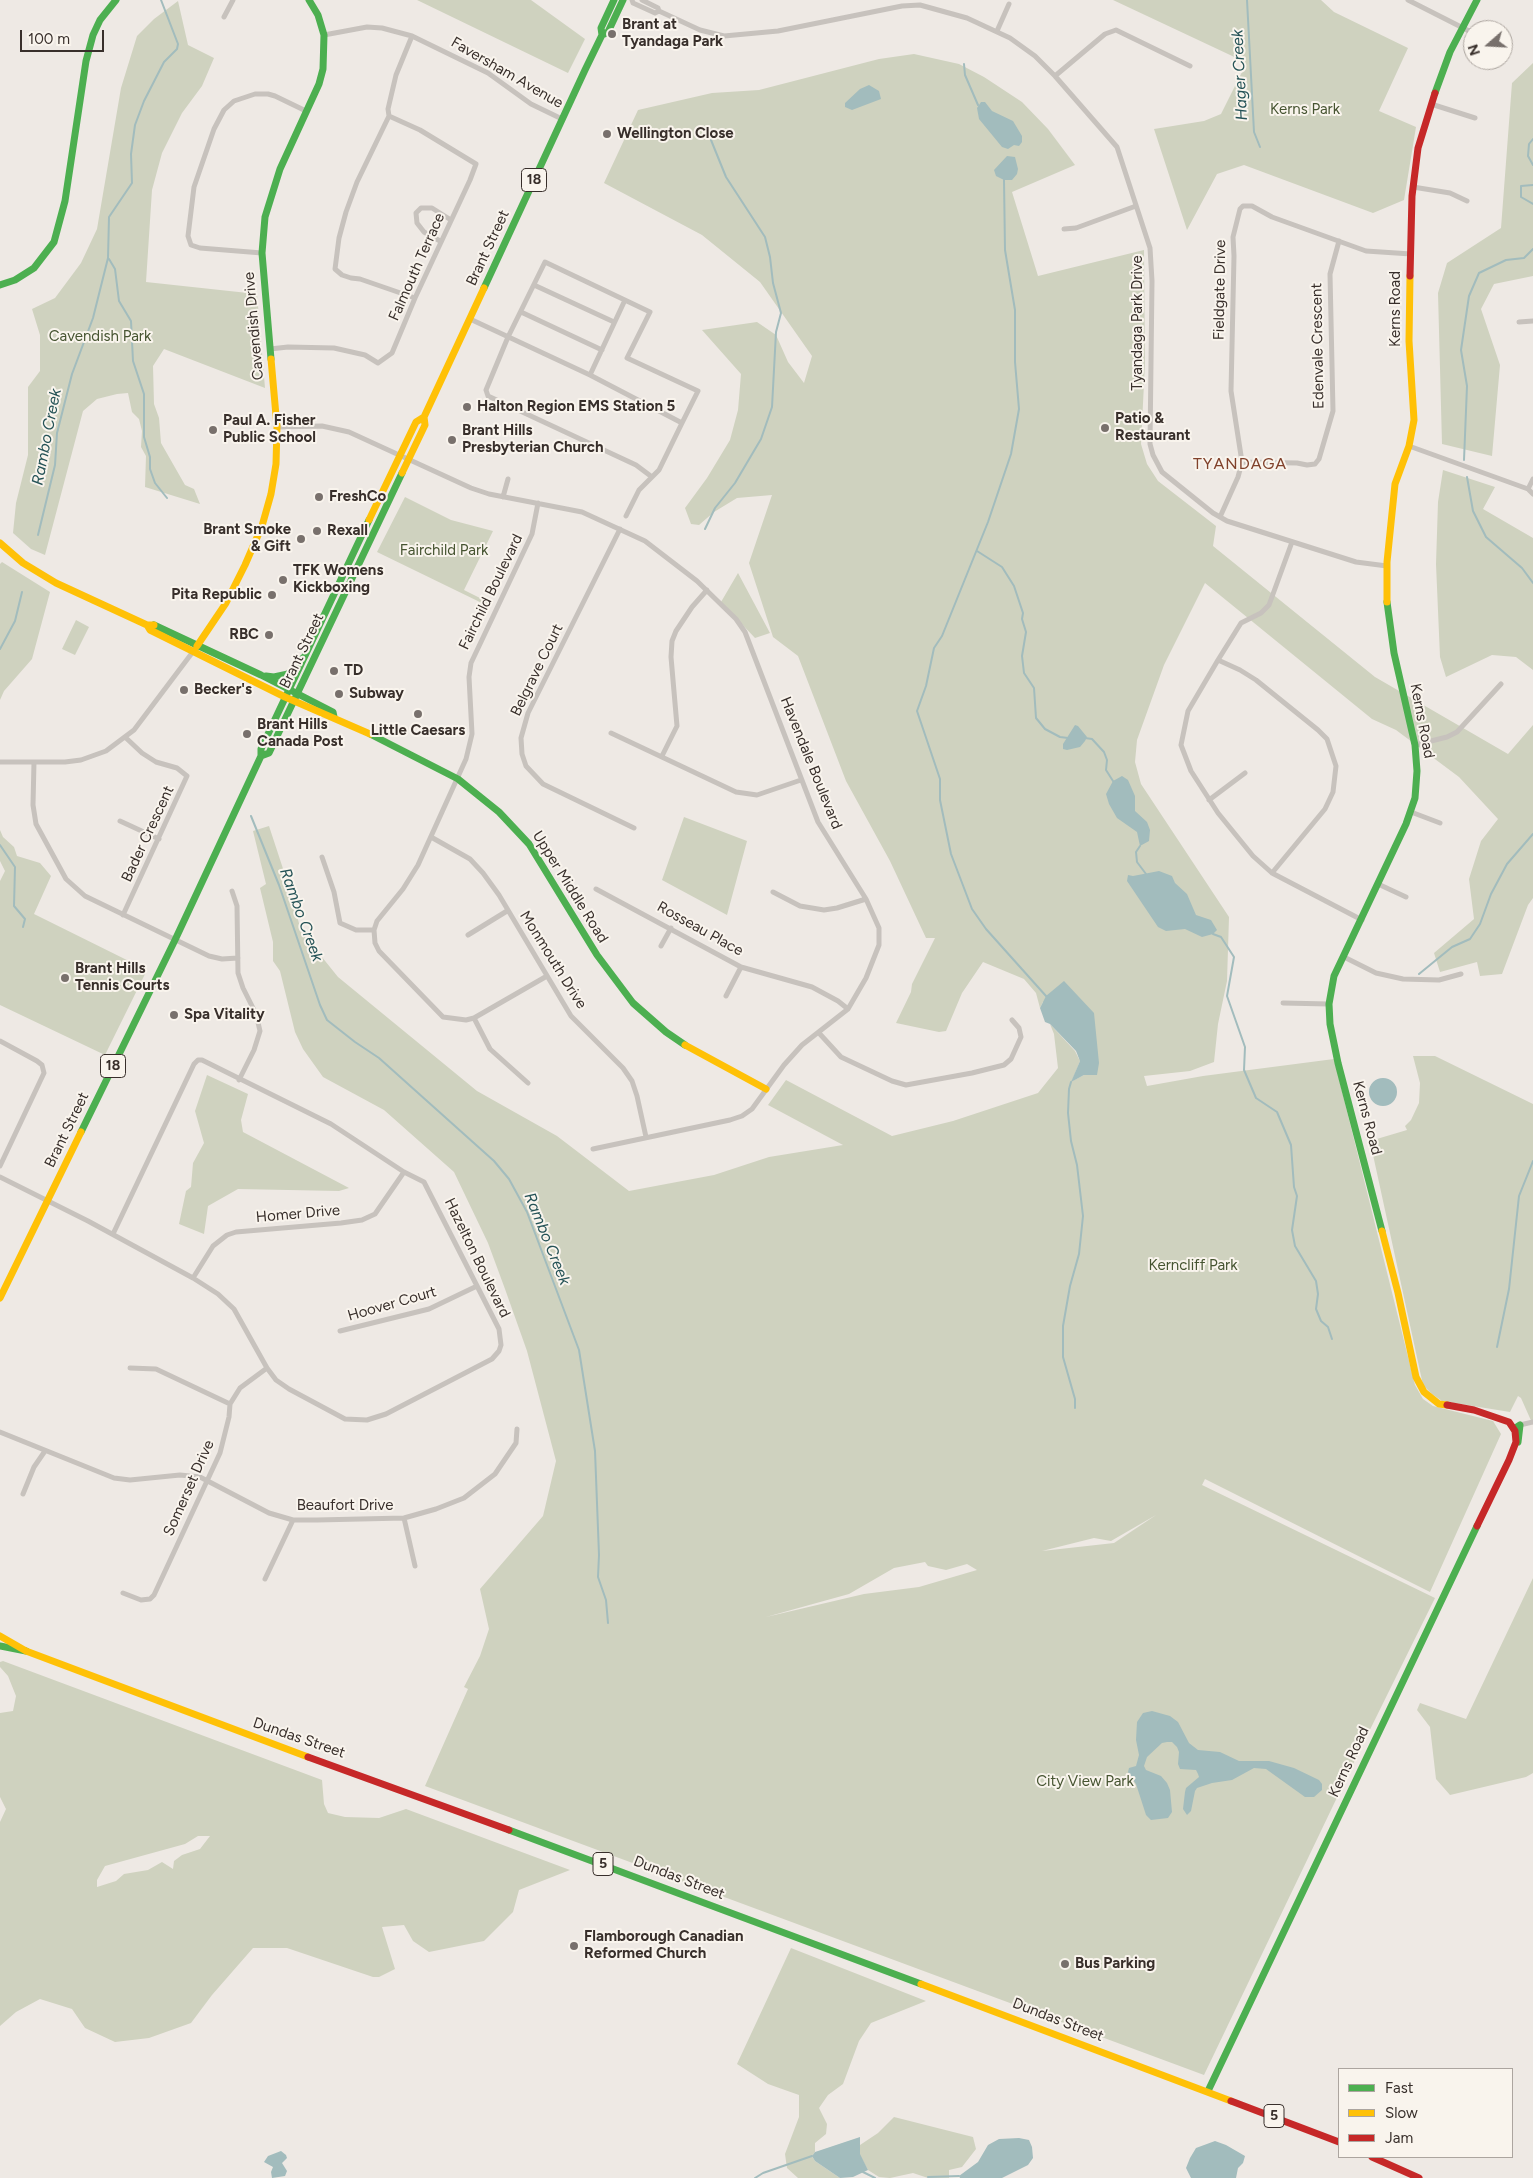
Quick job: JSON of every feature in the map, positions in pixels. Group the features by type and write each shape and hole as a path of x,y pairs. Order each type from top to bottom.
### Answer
{"street":[{"path":"0,286 15,280 34,268 54,242 65,201 86,62 92,35 100,20 116,0"},
{"path":"224,17 233,0"},
{"name":"Cavendish Drive","path":"195,649 226,603 262,526 271,494 275,468 277,427 262,253 265,217 272,189 323,69 324,35 318,15 309,0"},
{"name":"Brant Street","path":"261,756 269,753 409,460 425,425 424,417 602,35 601,28 614,0"},
{"name":"Brant Street","path":"602,35 608,32 623,0"},
{"name":"Tyandaga Park Drive","path":"632,0 633,3 655,13 659,11"},
{"name":"Tyandaga Park Drive","path":"642,0 658,8 659,11 700,30 724,36 778,30 920,2 997,31 1035,56 1056,76 1117,147 1150,248 1152,260 1150,444 1153,455 1162,472 1220,517 1236,525 1356,562 1387,566"},
{"path":"1408,0 1463,28"},
{"name":"Kerns Road","path":"1467,20 1477,0"},
{"path":"997,31 1009,4"},
{"name":"Faversham Avenue","path":"324,35 367,27 412,36 488,73 530,104 562,120"},
{"name":"Kerns Road","path":"1208,2091 1515,1446 1517,1427 1492,1415 1439,1404 1424,1392 1416,1377 1398,1293 1338,1063 1330,1024 1329,1004 1334,976 1362,920 1411,812 1415,798 1417,772 1415,745 1388,621 1386,598 1387,566 1395,484 1409,446 1414,420 1409,341 1413,187 1418,148 1431,104 1450,52 1463,28"},
{"path":"1056,76 1105,34 1116,30 1190,66"},
{"path":"412,36 396,75 388,109 389,116 357,182 346,212 339,238 336,269 342,275 360,279 415,298"},
{"path":"262,253 200,248 191,245 188,236 194,186 214,129 224,110 234,101 255,94 268,94 306,111"},
{"path":"1431,104 1475,118"},
{"name":"Falmouth Terrace","path":"270,350 324,347 365,355 378,363 392,353 440,241 476,164 420,130 389,116"},
{"path":"1413,187 1450,193 1467,201"},
{"path":"1064,229 1076,228 1136,206"},
{"name":"Fieldgate Drive","path":"1220,517 1238,477 1242,462 1231,391 1233,237 1238,212 1243,206 1252,206 1272,217 1366,251 1411,254"},
{"path":"440,241 424,232 417,223 416,214 421,208 432,208 451,220"},
{"name":"Edenvale Crescent","path":"1242,462 1315,464 1319,459 1333,411 1330,274 1339,241"},
{"path":"626,516 639,490 652,477 659,470 698,391 627,358 650,312 545,262 508,337 486,390 488,396 636,465 652,477"},
{"path":"534,285 614,322"},
{"path":"590,375 625,300"},
{"path":"521,312 602,350"},
{"path":"470,319 590,375 682,423"},
{"path":"1520,322 1533,321"},
{"name":"Brant Street","path":"0,1298 175,940 261,756 261,749 285,697 400,455 416,422 424,417"},
{"name":"Havendale Boulevard","path":"277,427 309,425 336,428 349,432 471,488 503,497 582,512 645,541 707,590 736,619 745,632 818,822 866,899 879,928 880,944 866,978 848,1009 802,1045 784,1065 752,1109 742,1116 730,1120 592,1149"},
{"path":"1409,446 1528,488 1533,494"},
{"path":"503,497 508,479"},
{"path":"1528,488 1533,479"},
{"name":"Fairchild Boulevard","path":"374,930 377,920 413,874 432,837 466,759 472,734 469,677 471,663 532,534 538,503"},
{"name":"Belgrave Court","path":"620,529 528,714 521,738 522,754 526,766 543,784 634,828"},
{"path":"1292,542 1269,605 1261,613 1241,623 1188,712 1181,744 1190,771 1209,800 1253,856 1272,873 1362,920"},
{"name":"Upper Middle Road","path":"0,543 23,563 50,580 147,625 152,624 285,697 330,718 334,717 458,779 499,812 529,844 597,955 633,1003 666,1032 690,1049 766,1090"},
{"path":"662,756 677,726 671,657 672,641 676,630 707,590"},
{"path":"0,762 64,762 81,760 106,751 125,737 146,715 195,649"},
{"name":"Upper Middle Road","path":"195,649 261,675 333,712 334,717"},
{"path":"261,675 274,677 288,674 306,655"},
{"path":"1218,660 1256,680 1318,730 1327,739 1336,766 1333,792 1325,809 1272,873"},
{"path":"1415,745 1447,737 1457,732 1501,684"},
{"path":"611,732 728,789 746,794 768,792 801,780"},
{"name":"Bader Crescent","path":"123,915 160,839 187,776 177,768 156,762 142,753 125,737"},
{"path":"34,762 33,805 36,824 66,879 85,896 175,940 215,958 222,960 238,958"},
{"path":"1209,800 1246,773"},
{"path":"1411,812 1440,823"},
{"path":"120,821 160,839"},
{"name":"Monmouth Drive","path":"432,837 470,859 483,873 572,1016 623,1068 632,1081 646,1137"},
{"path":"322,857 334,892 340,923 356,930 374,930 374,943 379,951 432,1008 443,1017 466,1020 474,1018 547,976"},
{"path":"1378,884 1406,897"},
{"name":"Rosseau Place","path":"596,889 741,967 812,987 838,1001 848,1009"},
{"path":"232,891 237,906 238,973 256,1014 260,1031 254,1050 239,1080"},
{"path":"773,892 800,906 824,910 866,899"},
{"path":"468,935 507,911"},
{"path":"661,946 671,928"},
{"path":"1344,957 1376,973 1403,979 1439,980 1461,974"},
{"path":"726,996 741,967"},
{"path":"1283,1003 1329,1004"},
{"path":"474,1018 490,1049 528,1083"},
{"path":"820,1032 841,1057 892,1081 906,1085 1004,1065 1011,1059 1021,1037 1019,1028 1012,1020"},
{"path":"0,1041 37,1061 42,1065 44,1073 0,1166"},
{"name":"Hazelton Boulevard","path":"0,1177 113,1234 218,1294 234,1309 267,1368 276,1380 345,1419 355,1421 376,1418 492,1359 499,1351 501,1336 424,1182 404,1172 331,1124 202,1060 198,1060 194,1064 113,1234"},
{"name":"Homer Drive","path":"193,1278 213,1246 227,1235 236,1232 341,1223 362,1220 375,1214 404,1172"},
{"name":"Hoover Court","path":"340,1331 429,1309 477,1286"},
{"path":"130,1368 156,1369 230,1404"},
{"name":"Somerset Drive","path":"122,1593 141,1600 150,1599 154,1595 208,1480 224,1439 230,1404 240,1388 267,1368"},
{"path":"1517,1427 1533,1422"},
{"name":"Beaufort Drive","path":"0,1432 114,1478 130,1480 191,1475 208,1480 269,1513 293,1520 404,1518 451,1504 482,1486 495,1474 516,1443 517,1429"},
{"path":"23,1494 34,1467 45,1450"},
{"path":"404,1518 415,1566"},
{"path":"265,1579 293,1520"},
{"name":"Dundas Street","path":"0,1636 26,1651"},
{"name":"Dundas Street","path":"0,1646 26,1651 1208,2091"},
{"name":"5","path":"1208,2091 1338,2142"},
{"path":"1374,2158 1419,2178"}],"green space":[{"path":"417,0 531,0 585,39 568,73"},
{"name":"Kerns Park","path":"1113,0 1321,0 1334,12 1408,48 1379,111 1416,127 1404,200 1373,213 1244,165 1217,174 1187,230 1154,129 1204,121 1221,114 1243,70 1245,62"},
{"name":"Cavendish Park","path":"178,1 188,45 214,58 202,86 182,113 162,153 152,190 146,282 257,294 265,388 164,349 153,366 154,404 159,418 161,443 185,485 194,489 200,504 145,487 146,456 141,447 142,431 139,419 132,412 128,393 97,399 83,411 45,555 31,549 13,533 16,503 28,455 28,387 40,371 40,335 32,309 55,298 81,263 97,229 121,88 137,36 154,19"},
{"path":"914,54 959,64 984,77 1022,102 1048,129 1075,165 1012,192 1038,276 1144,250 1145,363 1141,444 1147,464 1158,481 1216,526 1213,546 1375,677 1508,754 1533,725 1533,898 1528,905 1502,974 1480,976 1477,962 1440,972 1434,953 1474,919 1469,879 1481,841 1498,819 1459,777 1396,730 1372,719 1205,583 1164,665 1137,740 1135,762 1141,784 1229,917 1227,981 1218,1024 1214,1062 1190,1071 1144,1076 1147,1086 1203,1076 1334,1059 1415,1385 1423,1399 1433,1406 1493,1421 1501,1434 1430,1592 1205,1479 1202,1485 1435,1598 1204,2075 425,1786 468,1689 464,1687 480,1656 489,1629 480,1589 543,1516 556,1461 527,1351 488,1243 454,1172 384,1110 323,1077 303,1049 295,1032 280,971 273,961 273,942 260,888 266,884 253,831 269,826 291,893 301,931 338,977 477,1091 557,1136 629,1191 714,1175 769,1157 843,1145 768,1105 786,1080 892,1136 953,1121 1038,1093 1058,1068 1054,1034 1050,1024 1075,1051 1080,1061 1074,1040 1043,1002 1040,1008 1036,993 1024,979 983,962 962,993 946,1031 939,1032 896,1023 911,992 912,984 935,938 926,938 890,861 846,781 798,656 773,637 749,563 772,495 737,498 714,512 699,525 691,524 685,508 707,478 730,440 738,410 741,374 702,330 757,322 776,335 788,362 804,383 812,356 760,282 702,235 604,183 638,110 712,93 759,90 879,59","holes":["1080,1061 1084,1075 1072,1081","1156,1515 1114,1543 1042,1551 1094,1538 1111,1541","925,1562 928,1566 946,1570 967,1564 977,1570 919,1587 864,1594 766,1617 849,1594 894,1568"]},
{"path":"1533,63 1533,276 1494,284 1481,309 1500,365 1492,456 1442,444 1438,293 1447,263 1501,228 1512,83"},
{"path":"234,417 247,417 248,427 233,427"},
{"path":"1443,470 1495,487 1483,509 1533,538 1533,670 1516,657 1492,655 1446,677 1440,657 1436,564 1438,502"},
{"name":"Fairchild Park","path":"405,497 451,520 493,531 464,590 490,603 488,606 377,552"},
{"path":"2,562 50,592 32,659 4,691 0,700 0,564"},
{"path":"738,573 770,633 755,638 721,602"},
{"path":"76,620 89,627 75,655 62,649"},
{"path":"684,817 747,841 727,915 662,880"},
{"path":"0,830 3,837 14,847 17,856 40,863 51,876 34,914 147,970 105,1055 0,1005 0,881 5,871 0,861"},
{"path":"1413,1056 1435,1056 1533,1104 1533,1425 1521,1398 1518,1396 1510,1412 1442,1401 1423,1385 1370,1141 1407,1130 1405,1126 1411,1120 1419,1103 1420,1083"},
{"path":"207,1075 248,1094 241,1120 243,1132 349,1188 339,1191 238,1189 208,1206 204,1234 179,1224 186,1191 191,1187 193,1163 204,1143 195,1111"},
{"path":"1533,1578 1533,1773 1526,1777 1450,1795 1436,1779 1430,1727 1417,1710 1420,1703 1466,1719"},
{"path":"3,1661 322,1780 324,1804 328,1813 345,1817 379,1818 406,1809 570,1870 519,1890 513,1912 484,1941 429,1952 413,1941 404,1925 382,1927 395,1969 379,1977 373,1977 287,1948 253,1948 212,1995 191,2023 149,2038 115,2042 85,2028 72,2009 40,1999 16,2012 0,2026 0,1822 6,1809 0,1797 0,1713 13,1711 16,1696 8,1676 0,1667 0,1662","holes":["198,1836 210,1836 200,1849 182,1855 174,1861 173,1869 162,1862 148,1870 124,1874 116,1881 97,1887 97,1880 105,1866 185,1844"]},
{"path":"791,1948 926,2001 871,2023 859,2041 843,2084 828,2095 819,2108 827,2124 826,2134 815,2143 815,2152 812,2156 815,2161 840,2178 798,2178 787,2168 785,2154 799,2117 799,2095 768,2084 737,2064"},
{"path":"894,2117 973,2137 976,2149 962,2167 949,2170 949,2178 928,2178 913,2173 890,2178 879,2177 868,2170 859,2154 860,2145 878,2133"}],"water":[{"path":"869,85 879,91 881,99 852,110 845,107 845,103 860,89"},
{"path":"981,102 985,102 992,111 1013,121 1022,136 1022,142 1019,146 1014,145 1008,149 1002,147 979,119 977,108"},
{"path":"1007,156 1015,157 1018,169 1017,174 1012,180 1004,180 996,176 994,170"},
{"path":"1075,725 1087,737 1085,741 1080,747 1063,749 1063,744"},
{"path":"1122,776 1128,780 1135,796 1135,811 1147,822 1150,830 1149,841 1140,846 1137,832 1117,818 1106,794 1113,781"},
{"path":"1159,871 1172,876 1175,883 1187,894 1196,915 1211,920 1217,930 1213,934 1202,937 1185,929 1166,931 1158,927 1127,881 1128,875 1133,876"},
{"path":"1064,981 1094,1013 1099,1063 1097,1075 1084,1075 1071,1082 1080,1061 1076,1051 1050,1024 1045,1022 1040,1008 1046,996"},
{"path":"1383,1078 1393,1082 1397,1092 1393,1102 1383,1106 1373,1102 1369,1092 1373,1082"},
{"path":"1152,1711 1170,1716 1178,1722 1189,1743 1198,1750 1220,1752 1239,1761 1269,1761 1294,1768 1319,1780 1322,1784 1322,1790 1314,1797 1305,1797 1266,1769 1254,1768 1232,1780 1212,1783 1197,1788 1191,1811 1187,1815 1183,1809 1186,1788 1199,1777 1196,1770 1180,1769 1177,1747 1172,1742 1167,1742 1162,1743 1147,1757 1144,1766 1146,1770 1161,1776 1167,1783 1170,1790 1172,1812 1168,1818 1151,1820 1146,1815 1136,1784 1128,1772 1129,1768 1136,1766 1139,1755 1136,1740 1137,1722 1143,1713"},
{"path":"860,2137 860,2154 868,2170 853,2177 840,2178 815,2161 812,2156 815,2152"},
{"path":"1019,2138 1029,2140 1032,2147 1033,2158 1028,2165 1002,2178 960,2178 959,2176 978,2162 988,2145 999,2139"},
{"path":"1215,2141 1245,2156 1243,2163 1238,2168 1236,2178 1191,2178 1186,2168 1196,2148"},
{"path":"281,2151 287,2158 282,2163 287,2171 285,2176 272,2178 271,2172 273,2167 264,2162 268,2156"}],"waterway":[{"name":"Rambo Creek","path":"38,535 55,465 57,433 72,374 93,318 108,258 109,217 132,183 131,154 135,125 144,101 164,62 177,49 178,44 161,0"},
{"name":"Hager Creek","path":"1247,0 1254,132 1260,147"},
{"path":"964,64 965,75 978,105"},
{"path":"1533,139 1529,144 1528,156 1533,165"},
{"path":"705,529 715,508 735,483 761,439 772,407 776,332 781,313 773,283 765,237 726,177 711,140"},
{"path":"1004,180 1005,250 1015,310 1015,362 1019,409 1011,454 988,522 942,636 934,648 926,686 917,711 940,779 940,800 951,854 972,909 986,929 1046,996"},
{"path":"1533,185 1521,186 1521,197 1533,204"},
{"path":"1464,460 1467,386 1461,350 1469,296 1479,273 1506,260 1524,258 1533,249"},
{"path":"109,259 115,269 119,301 131,321 133,361 144,394 144,437 150,457 150,469 155,483 167,498"},
{"path":"1467,477 1473,511 1486,537 1522,568 1533,583"},
{"path":"977,551 1002,567 1014,586 1023,613 1022,619 1026,632 1022,656 1024,673 1034,688 1036,718 1045,729 1060,737 1068,738"},
{"name":"Rambo Creek","path":"0,649 15,621 22,592"},
{"path":"1085,738 1092,739 1104,752 1107,760 1106,770 1113,781"},
{"name":"Rambo Creek","path":"251,816 279,885 320,1005 327,1020 379,1058 494,1161 509,1179 527,1212 579,1350 595,1451 599,1555 598,1577 606,1600 608,1623"},
{"path":"1419,974 1452,947 1470,939 1480,924 1491,894 1507,864 1533,834"},
{"path":"0,845 15,867 14,906 25,919 23,927"},
{"path":"1140,846 1136,852 1137,862 1146,874"},
{"path":"1213,934 1221,937 1234,957 1227,996 1245,1047 1244,1070 1256,1098 1277,1112 1291,1145 1294,1187 1297,1196 1292,1230 1295,1246 1316,1281 1318,1294 1316,1309 1321,1321 1328,1327 1332,1339"},
{"path":"1071,1082 1068,1113 1083,1216 1079,1254 1070,1286 1063,1326 1063,1357 1075,1399 1075,1408"},
{"path":"1497,1347 1509,1289 1519,1196 1533,1161"},
{"path":"755,2178 763,2173 812,2156"},
{"path":"863,2172 875,2178"},
{"path":"928,2177 959,2176"}],"traffic: fast":[{"path":"0,285 15,280 34,268 54,242 65,201 86,61 93,35 100,20 116,0"},
{"path":"271,359 262,253 265,217 280,169 319,84 323,69 324,35 318,15 309,0"},
{"path":"602,35 601,28 614,0"},
{"path":"484,288 585,70 602,35 608,32 623,0"},
{"path":"1435,93 1450,52 1477,0"},
{"path":"261,756 269,753 402,473"},
{"path":"81,1132 175,940 261,756 261,749 369,520"},
{"path":"1382,1231 1338,1063 1330,1024 1329,1004 1334,976 1406,824 1415,798 1417,771 1415,745 1394,653 1387,602"},
{"path":"154,625 261,675 333,712 334,717"},
{"path":"266,676 274,677 288,674 303,658"},
{"path":"370,734 458,779 499,812 529,844 597,955 633,1003 666,1032 685,1045"},
{"path":"1514,1429 1520,1425 1518,1442"},
{"path":"1208,2091 1477,1526"},
{"path":"0,1646 26,1651"},
{"path":"509,1830 921,1984"}],"traffic: slow":[{"path":"1387,602 1387,562 1395,484 1409,446 1414,420 1409,341 1410,276"},
{"path":"402,473 425,425 424,417 484,288"},
{"path":"197,646 226,603 245,565 262,526 271,494 276,464 277,427 271,359"},
{"path":"369,520 416,422 424,417"},
{"path":"0,543 23,563 56,583 147,625 154,625"},
{"path":"147,625 150,630 285,697 370,734"},
{"path":"685,1045 766,1089"},
{"path":"0,1298 81,1132"},
{"path":"1382,1231 1398,1293 1416,1377 1424,1392 1439,1404 1447,1405"},
{"path":"0,1636 26,1651 308,1757"},
{"path":"921,1984 1231,2101"}],"traffic: jam":[{"path":"1410,276 1412,196 1418,148 1435,93"},
{"path":"1447,1405 1474,1410 1509,1422 1515,1431 1516,1442 1509,1460 1477,1526"},
{"path":"308,1757 509,1830"},
{"path":"1231,2101 1338,2142"},
{"path":"1374,2158 1419,2178"}],"place":[{"name":"Brant at Tyandaga Park","path":"612,34"},
{"name":"Wellington Close","path":"607,134"},
{"name":"Halton Region EMS Station 5","path":"467,407"},
{"name":"Patio & Restaurant","path":"1105,428"},
{"name":"Paul A. Fisher Public School","path":"213,430"},
{"name":"Brant Hills Presbyterian Church","path":"452,440"},
{"name":"FreshCo","path":"319,497"},
{"name":"Rexall","path":"317,531"},
{"name":"Brant Smoke & Gift","path":"301,539"},
{"name":"TFK Womens Kickboxing","path":"283,580"},
{"name":"Pita Republic","path":"272,595"},
{"name":"RBC","path":"269,635"},
{"name":"TD","path":"334,671"},
{"name":"Becker's","path":"184,690"},
{"name":"Subway","path":"339,694"},
{"name":"Little Caesars","path":"418,714"},
{"name":"Brant Hills Canada Post","path":"247,734"},
{"name":"Brant Hills Tennis Courts","path":"65,978"},
{"name":"Spa Vitality","path":"174,1015"},
{"name":"Flamborough Canadian Reformed Church","path":"574,1946"},
{"name":"Bus Parking","path":"1065,1964"}],"district":[{"name":"TYANDAGA","path":"1240,464"}],"park label":[{"name":"Kerncliff Park","path":"1193,1266"},
{"name":"City View Park","path":"1085,1782"}]}
